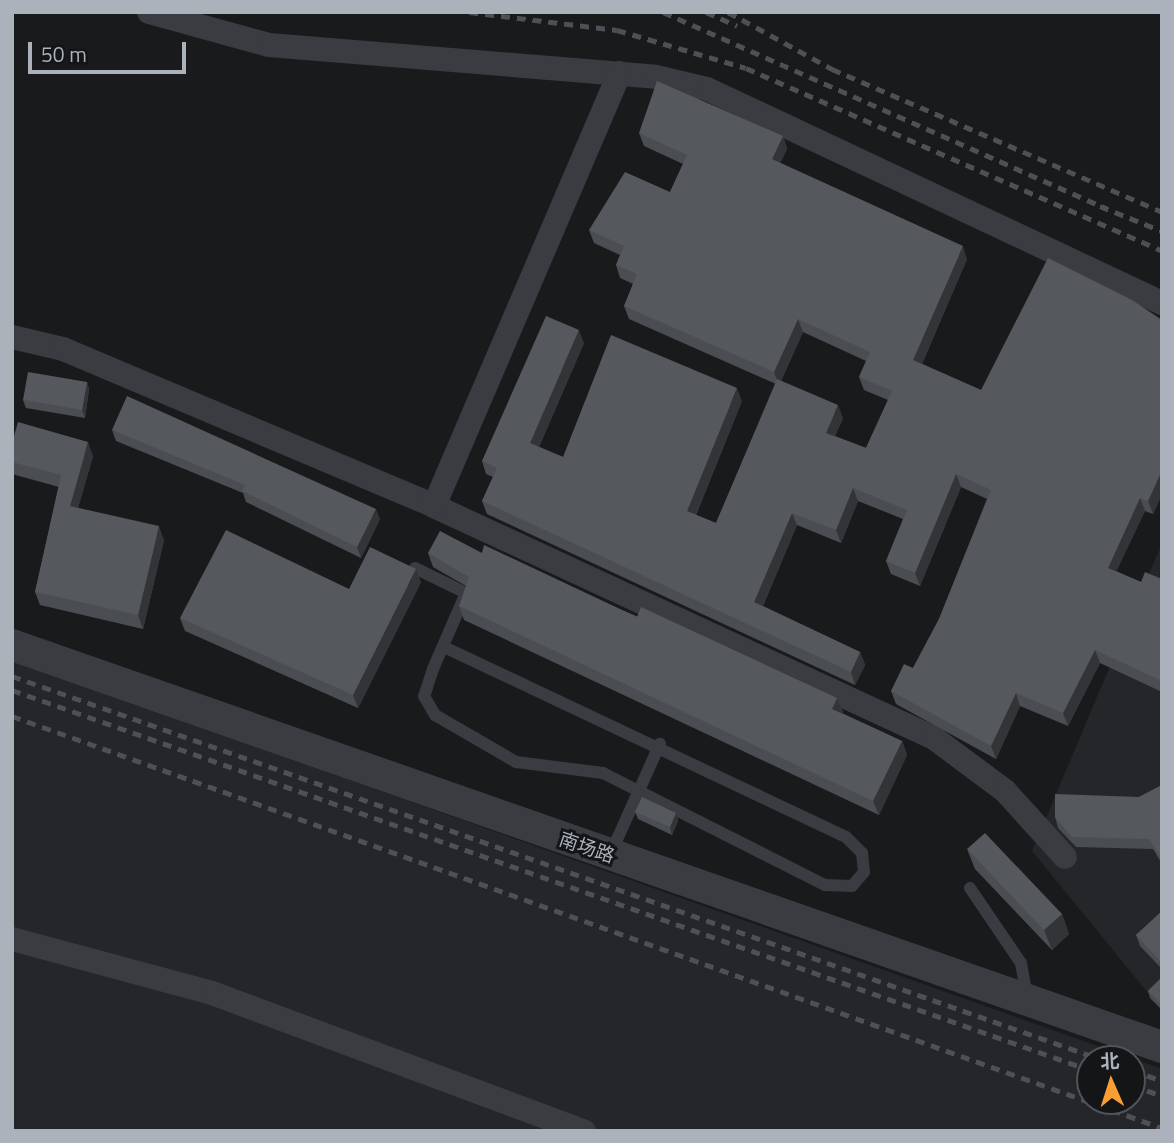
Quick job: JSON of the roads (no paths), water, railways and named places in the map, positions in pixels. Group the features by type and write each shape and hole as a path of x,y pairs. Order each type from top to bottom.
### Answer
{"street":[{"path":"149,12 269,45 620,73 707,89 1162,303"},
{"path":"434,506 620,73"},
{"path":"12,337 63,349 434,506 934,738 1005,791 1065,857"},
{"name":"南场路","path":"12,645 1162,1047"},
{"path":"12,939 212,993 584,1131"}],"lane":[{"path":"415,568 466,593 424,696 435,715 516,762 603,773 640,789 825,885 852,886 864,872 862,853 846,837 660,744 444,647"},
{"path":"610,855 660,744"},
{"path":"970,888 1021,963 1028,1001"}],"railway":[{"path":"469,12 617,30 746,68 1162,251"},
{"path":"663,12 1107,209"},
{"path":"706,12 737,26"},
{"path":"728,12 832,69 1162,212"},
{"path":"1100,206 1162,231"},
{"path":"12,676 1076,1051"},
{"path":"12,690 1076,1065"},
{"path":"12,716 1162,1128"},
{"path":"1146,1075 1162,1081"},
{"path":"1146,1090 1162,1096"}]}
